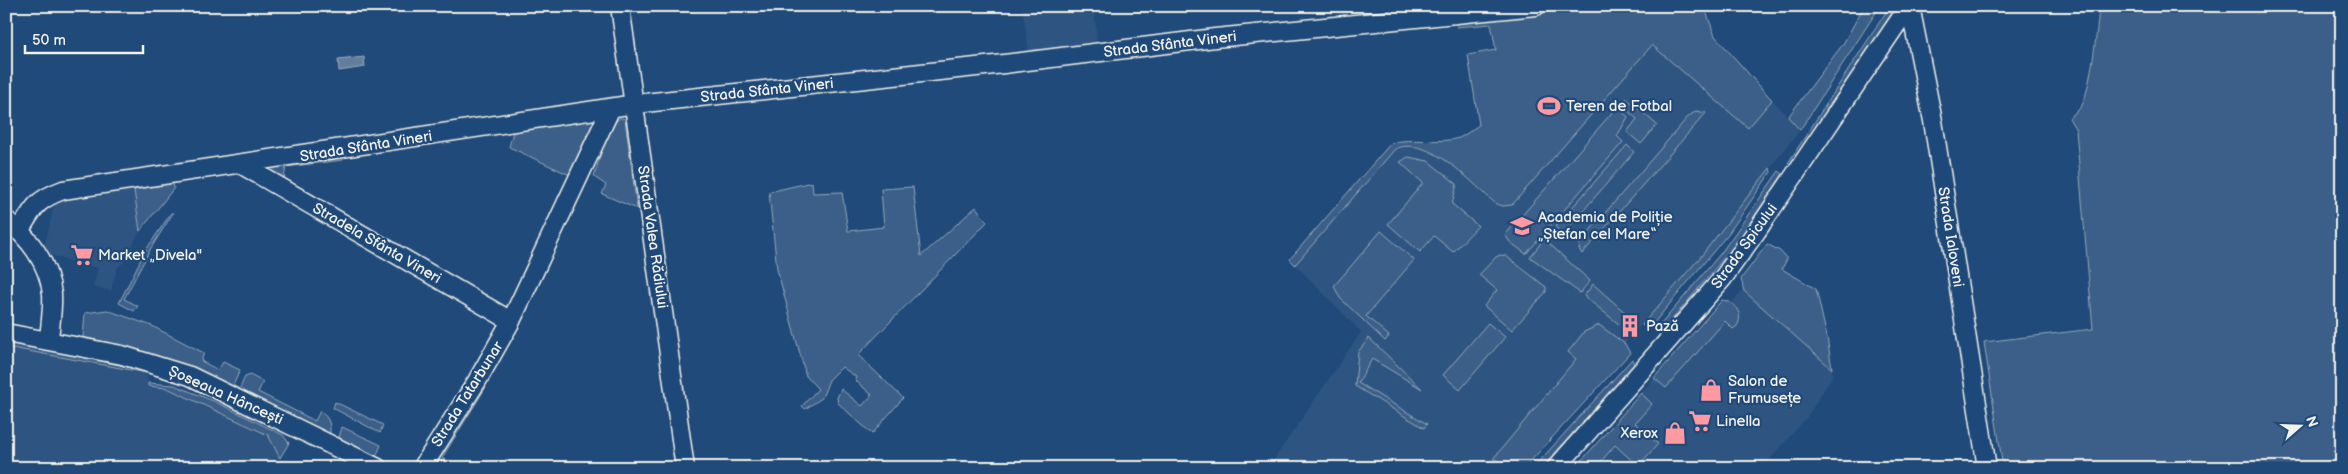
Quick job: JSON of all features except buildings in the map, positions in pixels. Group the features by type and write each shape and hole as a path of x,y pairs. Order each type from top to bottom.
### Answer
{"street":[{"name":"Strada Valea Rădiului","path":"620,6 685,468"},
{"name":"Strada Sfânta Vineri","path":"13,225 37,203 63,190 242,165 635,104 1004,64 1215,38 1536,6"},
{"name":"Strada Spicului","path":"1556,468 1723,278 1909,6"},
{"name":"Strada Ialoveni","path":"1909,6 1933,121 1987,468"},
{"path":"512,320 612,108"},
{"name":"Stradela Sfânta Vineri","path":"242,165 512,320"},
{"path":"13,225 41,260 48,278 52,294 49,340"},
{"name":"Strada Tatarbunar","path":"422,468 477,382 512,320"},
{"name":"Șoseaua Hâncești","path":"6,332 122,355 190,376 378,468"}],"shaded area":[{"path":"1022,6 1094,6 1097,42 1029,52"},
{"path":"1604,6 1704,6 1715,36 1772,100 1748,128 1652,45 1512,205 1503,206 1496,204 1462,173 1436,154 1422,148 1408,146 1395,149 1295,265 1290,259 1391,143 1399,141 1451,140 1462,137 1479,125 1468,55 1496,50 1491,24 1457,27 1457,19"},
{"path":"1860,6 1880,6 1800,130 1788,117 1843,44 1863,8"},
{"path":"1890,6 1895,6 1890,17 1791,165 1788,163"},
{"path":"2099,6 2342,6 2342,468 2003,468 1984,342 2093,329 2076,130 2069,118 2081,107 2087,88"},
{"name":"Academia de Poliție „Ștefan cel Mare“","path":"1706,14 1715,36 1800,130 1702,255 1624,345 1501,461 1496,468 1268,468 1361,332 1290,259 1391,143 1404,140 1450,140 1460,137 1479,125 1468,55"},
{"path":"364,57 365,67 339,71 338,60"},
{"path":"1626,98 1657,125 1641,144 1627,132 1637,119 1627,110"},
{"path":"1617,107 1628,117 1617,136 1623,142 1526,254 1510,242 1505,235"},
{"path":"1696,111 1706,113 1582,254 1579,249 1580,242 1688,117"},
{"path":"620,118 625,119 637,209 602,194 606,185 594,177 606,137 610,129"},
{"path":"595,119 596,126 572,176 509,147 513,132"},
{"path":"1627,145 1634,152 1563,234 1555,227"},
{"path":"343,157 343,160 286,167 283,183 273,177 266,168"},
{"path":"1408,157 1428,161 1457,184 1452,204 1478,226 1453,252 1434,236 1420,252 1388,224 1423,183 1400,162"},
{"path":"1770,168 1771,172 1728,234 1648,330 1642,325 1702,255"},
{"path":"1779,171 1784,175 1734,246 1660,334 1656,330 1721,253"},
{"path":"812,182 813,193 842,192 848,231 884,227 881,189 913,187 921,256 976,207 987,222 858,355 903,398 872,434 838,403 837,398 841,389 862,406 872,395 855,380 856,377 842,367 829,380 822,398 805,409 802,406 818,389 806,376 777,269 769,192"},
{"path":"173,183 174,188 140,231 134,190"},
{"path":"134,190 140,231 124,262 117,268 111,291 93,287 98,268 43,253 55,202"},
{"path":"171,213 173,213 151,248 124,299 138,306 134,311 119,303 144,253"},
{"path":"1381,231 1414,260 1366,316 1389,336 1385,341 1340,298 1334,286"},
{"path":"1544,239 1590,281 1580,293 1530,257"},
{"path":"1767,244 1780,251 1787,259 1782,269 1816,289 1832,369 1744,291 1741,279"},
{"path":"1500,255 1506,256 1546,287 1546,292 1512,330 1484,306 1497,290 1479,275"},
{"path":"1781,269 1816,289 1833,375 1807,417 1762,468 1575,468 1722,300 1731,303 1743,290 1741,279"},
{"path":"1593,284 1628,315 1620,325 1584,296"},
{"path":"1722,300 1731,303 1737,309 1739,322 1737,326 1733,329 1725,321 1666,388 1654,378"},
{"path":"107,310 152,326 204,353 201,361 218,370 223,362 240,370 232,388 159,358 122,346 83,337 85,313"},
{"path":"1488,323 1505,337 1460,390 1443,375"},
{"path":"1599,325 1625,344 1630,353 1527,465 1499,463 1500,461 1493,459 1576,359 1568,352 1584,332"},
{"path":"1369,338 1422,389 1372,359 1358,383 1427,424 1424,428 1355,386 1358,352"},
{"path":"9,342 153,372 158,375 6,347"},
{"path":"6,347 147,374 148,386 167,388 268,435 280,458 293,467 6,468"},
{"path":"1632,359 1634,364 1548,461 1542,466 1534,467"},
{"path":"250,375 263,382 258,392 315,421 320,411 329,422 329,437 239,390 245,377"},
{"path":"148,383 174,385 216,402 283,435 289,443 280,458 268,435 167,388 148,386"},
{"path":"482,384 486,387 442,458 458,468 445,468 434,461"},
{"path":"1641,393 1652,404 1635,423 1658,444 1638,466 1615,445 1598,465 1601,468 1575,468"},
{"path":"335,402 383,425 380,433 333,408"},
{"path":"342,427 381,445 376,457 338,441"}],"place":[{"name":"Teren de Fotbal","path":"1549,106"},
{"name":"Academia de Poliție „Ștefan cel Mare“","path":"1522,226"},
{"name":"Market „Divela\"","path":"82,255"},
{"name":"Pază","path":"1630,326"},
{"name":"Salon de Frumusețe","path":"1711,390"},
{"name":"Linella","path":"1700,421"},
{"name":"Xerox","path":"1675,433"}]}
